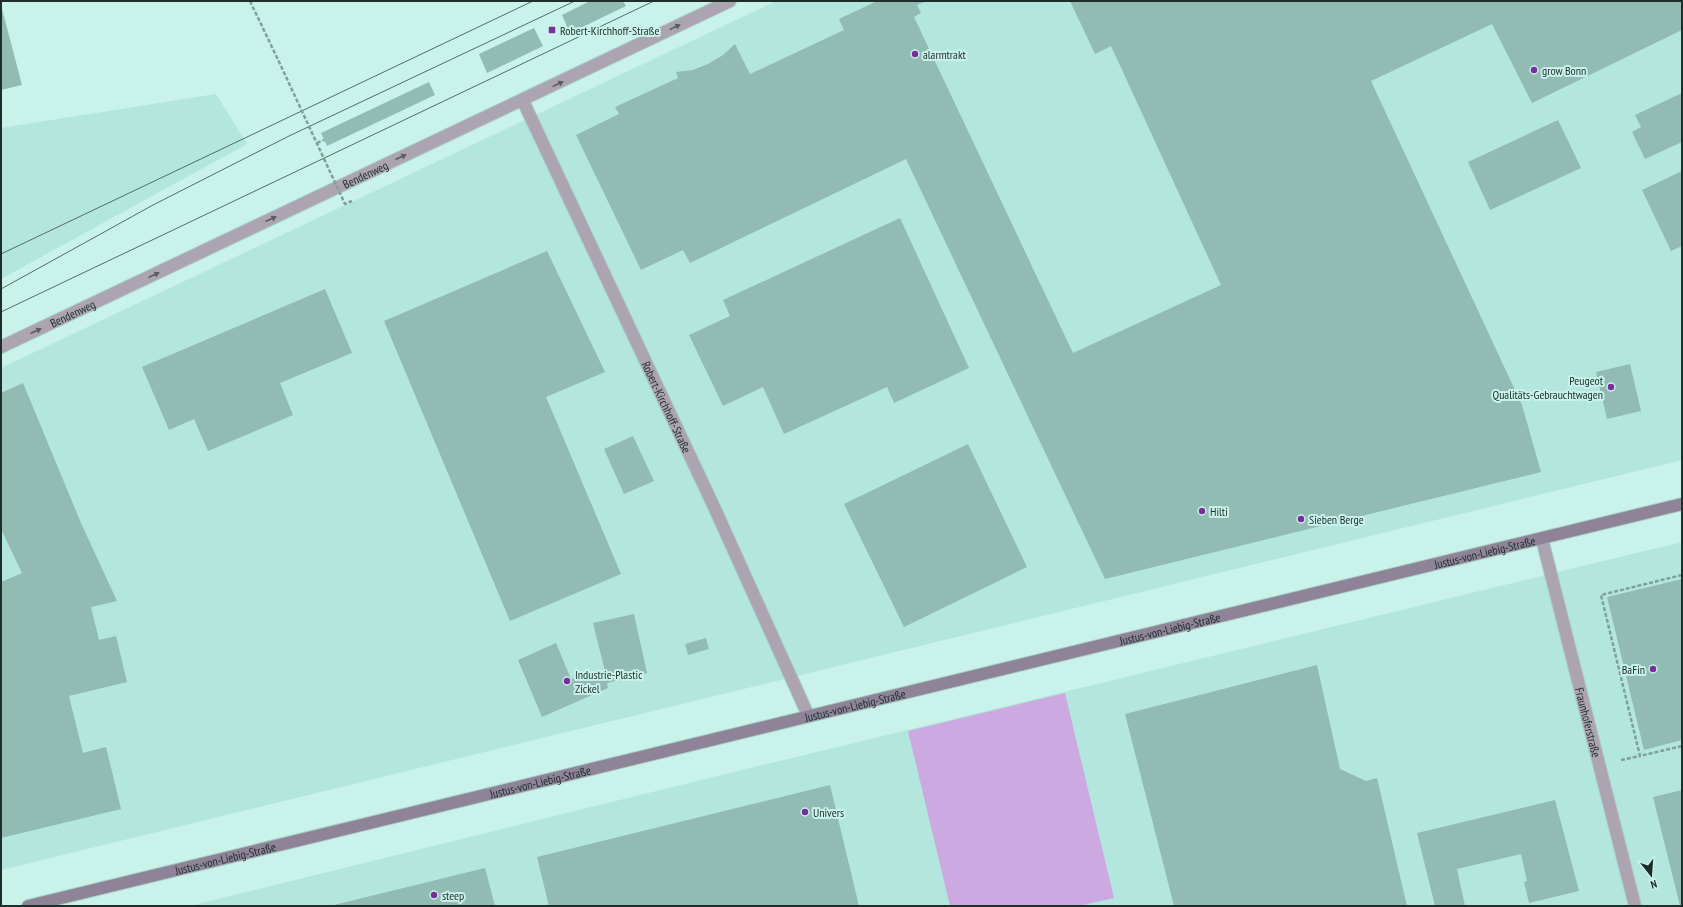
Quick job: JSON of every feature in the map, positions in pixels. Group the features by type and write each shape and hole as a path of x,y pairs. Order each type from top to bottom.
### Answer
{"main road":[{"name":"Justus-von-Liebig-Straße","path":"28,906 808,715 1682,504"}],"street":[{"name":"Bendenweg","path":"1,347 523,101 730,1"},
{"name":"Robert-Kirchhoff-Straße","path":"523,101 715,509 808,715"},
{"name":"Fraunhoferstraße","path":"1542,539 1635,906"}],"path":[{"path":"250,1 345,204 352,201"},
{"path":"317,143 324,140"},
{"path":"1682,575 1601,595 1640,756 1682,746"}],"shaded area":[{"path":"776,1 1682,1 1682,460 1,870 1,368"},
{"path":"216,94 247,144 1,279 1,128"},
{"path":"1682,542 1682,906 190,906 689,783"},
{"path":"1065,693 1114,898 1079,906 950,906 908,731"}],"building":[{"path":"590,1 623,1 626,6 570,33 562,15"},
{"path":"877,1 927,1 917,5 921,13 914,17 1073,353 1221,285 1111,46 1095,54 1070,1 1682,1 1682,30 1532,103 1492,24 1371,81 1522,405 1541,472 1105,579 906,159 690,263 683,250 641,270 576,135 619,114 615,107 678,78 676,72 693,70 708,64 723,55 735,44 750,74 844,30 839,19"},
{"path":"1,5 22,85 1,90"},
{"path":"534,28 543,46 487,73 479,54"},
{"path":"429,82 435,95 327,146 321,133"},
{"path":"1682,93 1682,142 1645,159 1632,132 1641,127 1635,115"},
{"path":"1558,120 1581,168 1490,210 1468,162"},
{"path":"1682,171 1682,246 1671,251 1642,190"},
{"path":"900,218 969,368 894,403 887,387 784,434 763,387 723,406 689,335 730,316 723,300"},
{"path":"547,251 605,372 546,397 621,574 510,621 384,321"},
{"path":"325,289 352,353 280,383 293,415 208,451 194,419 169,430 142,367"},
{"path":"1630,364 1641,411 1607,419 1596,372"},
{"path":"23,383 81,523 117,601 91,607 99,640 116,636 127,682 69,696 83,753 106,747 121,809 1,838 1,582 22,573 1,529 1,393"},
{"path":"633,436 654,481 624,494 604,449"},
{"path":"968,444 1027,567 904,627 844,504"},
{"name":"BaFin","path":"1682,579 1682,740 1644,750 1607,597"},
{"path":"634,614 647,673 607,683 608,688 542,717 518,660 556,643 571,679 605,671 593,623"},
{"path":"706,638 709,649 688,655 685,644"},
{"path":"1317,665 1340,769 1366,781 1377,778 1407,906 1174,906 1125,714"},
{"path":"830,785 859,906 549,906 537,857"},
{"path":"1682,790 1682,906 1680,906 1653,797"},
{"path":"1555,800 1579,891 1529,903 1524,882 1527,881 1521,854 1457,869 1465,906 1435,906 1417,833"},
{"name":"steep","path":"485,868 495,906 334,906 334,905"}],"tram line":[{"path":"1,254 533,1"},
{"path":"1,289 153,205 289,136 575,1"},
{"path":"1,312 654,1"}],"place":[{"name":"Robert-Kirchhoff-Straße","path":"552,30"},
{"name":"alarmtrakt","path":"915,54"},
{"name":"grow Bonn","path":"1534,70"},
{"name":"Peugeot Qualitäts-Gebrauchtwagen","path":"1611,387"},
{"name":"Hilti","path":"1202,511"},
{"name":"Sieben Berge","path":"1301,519"},
{"name":"BaFin","path":"1653,669"},
{"name":"Industrie-Plastic Zickel","path":"567,681"},
{"name":"Univers","path":"805,812"},
{"name":"steep","path":"434,895"}]}
